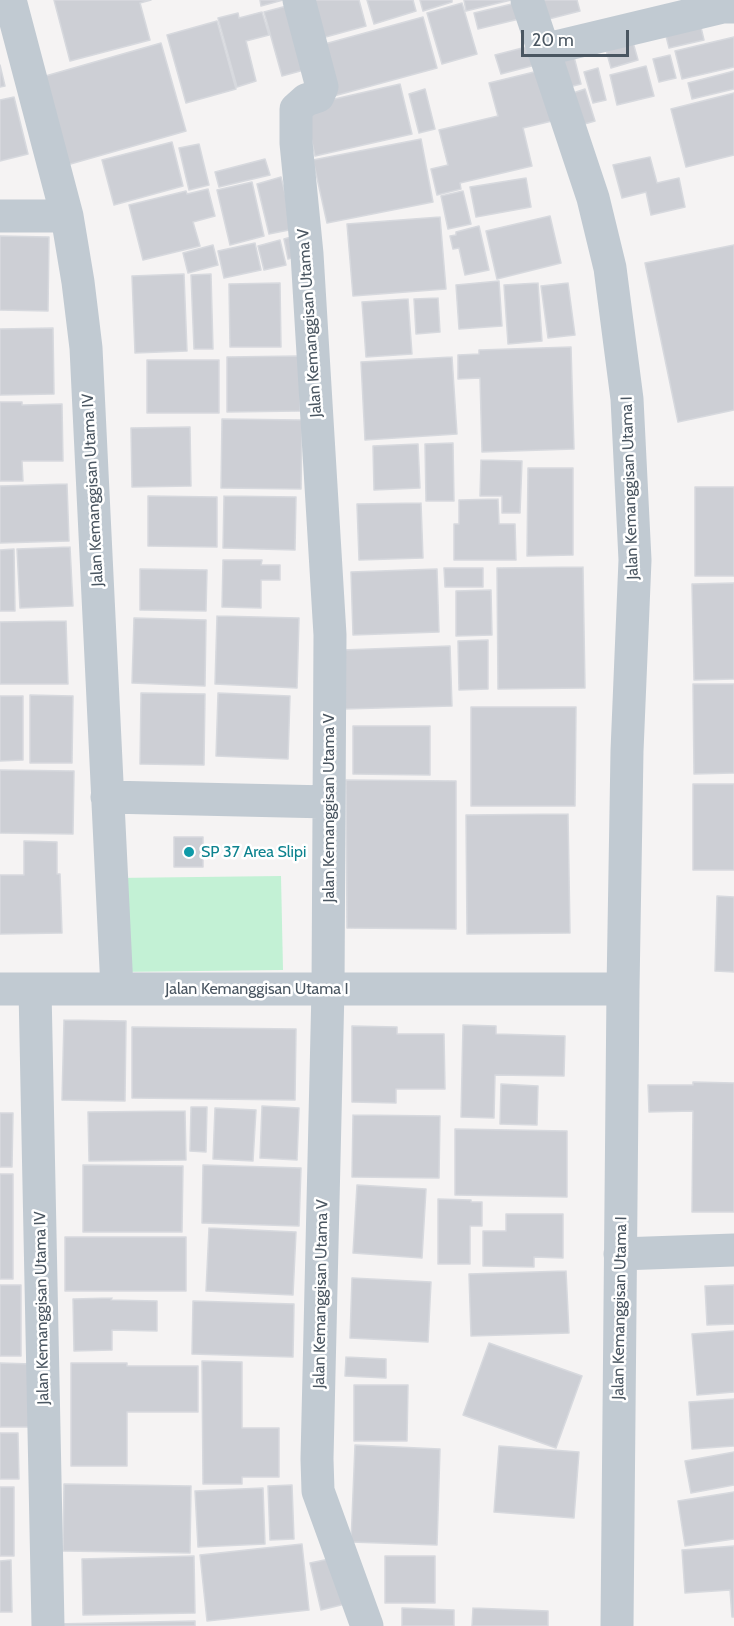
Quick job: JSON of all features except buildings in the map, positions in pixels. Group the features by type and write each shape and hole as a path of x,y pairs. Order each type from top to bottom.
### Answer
{"street":[{"name":"Jalan Kemanggisan Utama IV","path":"10,0 67,216 86,348 117,989"},
{"name":"Jalan Kemanggisan Utama V","path":"299,0 322,87 318,96 306,100 296,109 296,143 307,254 330,635 328,989 318,1491 367,1626"},
{"name":"Jalan Kemanggisan Utama I","path":"527,0 592,198 610,268 627,399 635,560 627,751 623,989 618,1626"},
{"path":"543,50 723,7 734,7"},
{"path":"0,216 67,216"},
{"path":"107,798 329,802"},
{"name":"Jalan Kemanggisan Utama I","path":"0,989 623,989"},
{"name":"Jalan Kemanggisan Utama IV","path":"35,989 48,1626"},
{"path":"621,1254 734,1250"}],"green space":[{"path":"281,876 283,970 116,972 115,878"}],"place":[{"name":"SP 37 Area Slipi","path":"189,852"}]}
